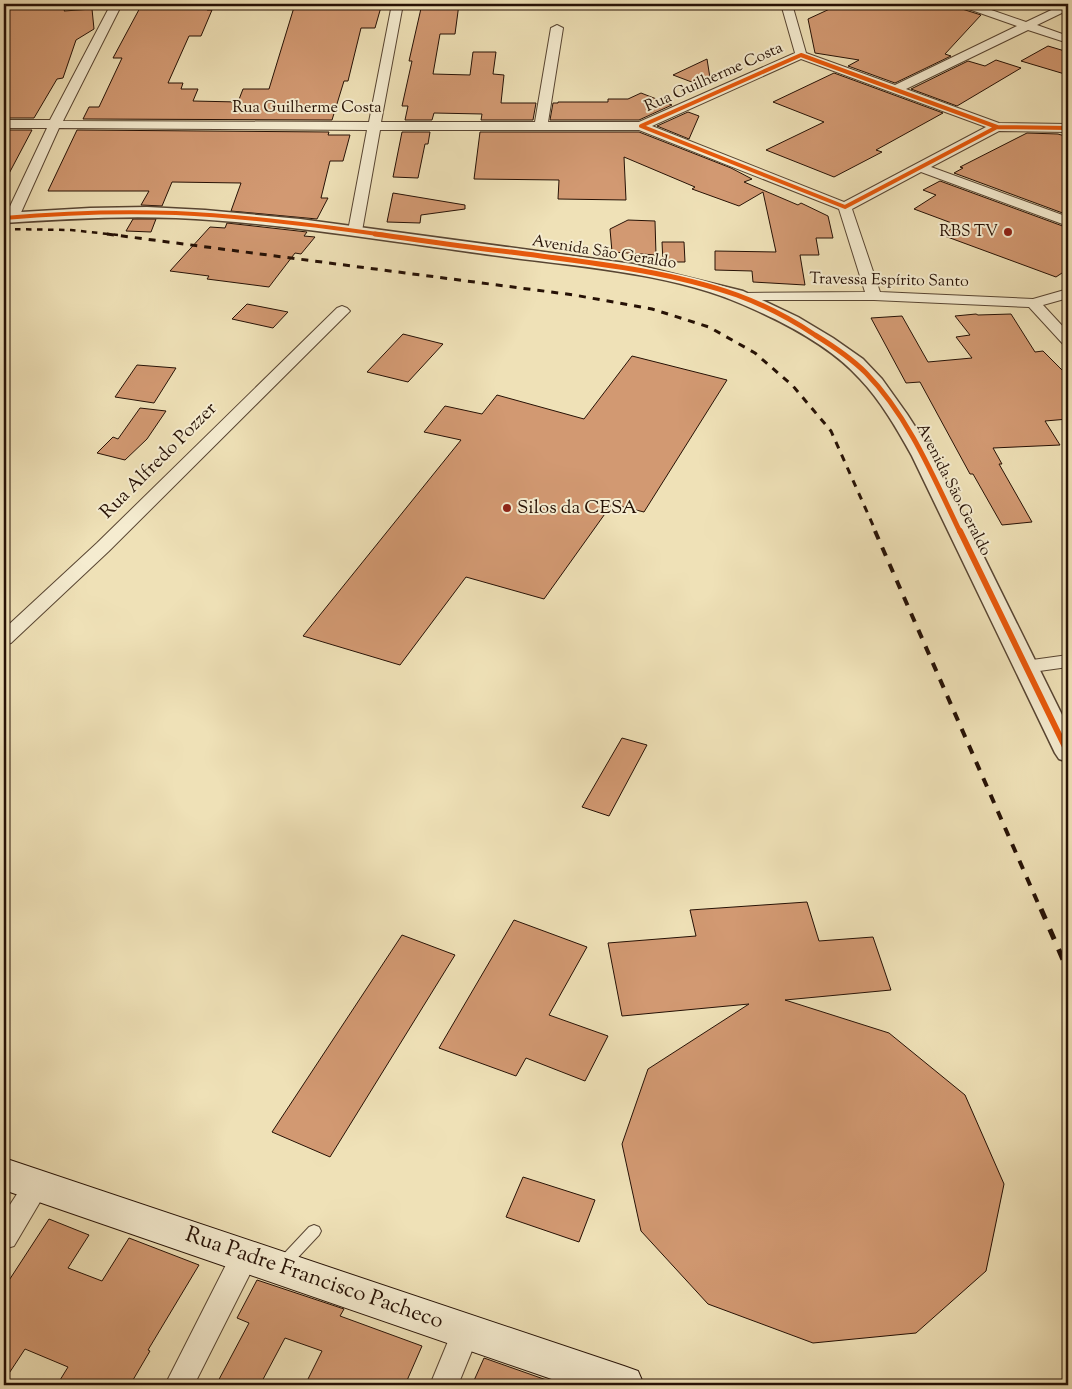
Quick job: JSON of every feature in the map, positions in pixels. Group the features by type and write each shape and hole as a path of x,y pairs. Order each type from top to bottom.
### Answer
{"main road":[{"name":"Rua Padre Francisco Pacheco","path":"20,1180 624,1385"}],"street":[{"path":"8,218 116,4"},
{"path":"355,231 397,4"},
{"path":"786,4 801,55"},
{"path":"964,4 1068,40"},
{"path":"897,89 1068,6"},
{"path":"541,126 557,28"},
{"name":"Rua Guilherme Costa","path":"641,126 801,55 998,127 1068,128"},
{"name":"Rua Guilherme Costa","path":"4,124 641,126 845,207 998,127"},
{"path":"921,168 1068,222"},
{"path":"845,207 874,296"},
{"name":"Avenida São Geraldo","path":"8,218 113,213 231,216 355,231 626,269 679,278 744,297 829,344 865,372 898,412 923,456 1068,753"},
{"name":"Travessa Espírito Santo","path":"744,297 874,296 1033,303 1053,299 1068,292"},
{"path":"1033,303 1068,341"},
{"name":"Rua Alfredo Pozzer","path":"4,639 103,547 342,312"},
{"path":"1025,667 1068,661"},
{"path":"4,1237 20,1180"},
{"path":"179,1385 245,1256"},
{"path":"444,1385 466,1331"}],"lane":[{"path":"280,1268 314,1231"}],"building":[{"path":"4,4 68,4 64,11 92,9 94,29 76,40 63,78 57,79 34,118 4,118"},
{"path":"142,4 209,4 207,10 212,10 201,36 189,36 168,83 183,83 181,89 198,89 193,101 238,102 243,89 269,89 295,4 358,4 357,6 381,7 375,28 361,28 348,81 344,81 332,120 83,119 89,107 99,107 122,58 113,58"},
{"path":"422,4 459,4 455,34 440,34 433,74 470,75 473,52 496,52 493,74 504,75 501,103 536,103 533,120 481,120 482,114 434,113 432,120 405,120 408,106 402,106 412,61 409,61"},
{"path":"849,4 957,4 959,8 981,15 945,54 951,56 895,83 848,66 859,60 815,53 808,19 834,7 847,7"},
{"path":"1048,46 1068,52 1068,75 1021,61"},
{"path":"707,59 710,78 697,84 673,75"},
{"path":"996,60 1021,68 957,106 911,89 968,61 985,66"},
{"path":"834,73 943,113 876,150 882,152 834,177 766,150 824,122 773,102"},
{"path":"641,93 672,105 639,120 550,120 553,103 608,102 608,99 628,99"},
{"path":"688,112 699,116 689,139 657,126"},
{"path":"4,130 32,130 4,183"},
{"path":"77,130 329,132 328,135 350,135 343,161 330,161 321,198 328,198 317,219 231,211 241,183 172,182 162,206 141,205 149,191 48,191"},
{"path":"402,132 430,132 428,144 425,144 418,178 393,177"},
{"path":"480,132 639,132 731,168 752,179 744,182 798,205 801,203 828,216 833,238 816,238 819,255 800,255 805,285 753,282 752,271 715,270 715,251 776,252 763,192 739,206 692,189 695,187 624,157 626,200 558,199 559,180 474,179"},
{"path":"1027,133 1058,134 1068,137 1068,215 954,173 963,168 960,167"},
{"name":"RBS TV","path":"940,181 1068,228 1068,269 1056,277 942,235 957,225 914,209 936,195 923,190"},
{"path":"393,193 465,205 465,209 421,215 420,223 387,222"},
{"path":"133,219 156,219 151,232 126,231"},
{"path":"628,220 655,221 656,255 612,252 610,229"},
{"path":"227,223 307,232 304,236 315,237 301,254 295,253 269,287 207,279 209,276 170,271 210,227 225,228"},
{"path":"662,242 684,242 685,262 663,262"},
{"path":"247,304 288,312 273,328 232,319"},
{"path":"1011,314 1035,352 1043,351 1068,376 1068,419 1045,421 1060,445 993,448 1002,464 999,464 1032,522 1002,525 973,474 970,474 920,382 906,383 871,318 902,316 928,362 972,358 956,337 970,335 955,316"},
{"path":"403,334 443,344 408,382 367,372"},
{"name":"Silos da CESA","path":"632,356 727,380 644,512 612,504 544,599 466,577 400,665 303,636 461,440 424,432 445,406 482,414 497,395 584,419"},
{"path":"137,365 176,368 154,403 115,397"},
{"path":"140,408 166,411 147,439 125,460 97,453 113,437 118,439"},
{"path":"622,738 647,745 609,816 582,807"},
{"path":"807,902 819,941 873,937 891,990 785,1000 889,1033 965,1095 1004,1184 986,1271 916,1333 813,1343 708,1304 641,1231 622,1144 648,1069 749,1004 622,1016 608,943 696,936 690,910"},
{"path":"514,920 587,947 549,1015 608,1036 585,1081 526,1058 516,1076 439,1048"},
{"path":"402,935 455,955 330,1157 272,1132"},
{"path":"523,1177 595,1200 579,1242 506,1217"},
{"path":"49,1219 89,1235 68,1268 102,1281 129,1238 199,1265 148,1350 150,1351 130,1385 57,1385 68,1367 25,1349 4,1381 4,1288"},
{"path":"257,1280 344,1309 340,1316 422,1346 405,1385 305,1385 322,1351 285,1338 260,1385 216,1385 249,1323 237,1318"},
{"path":"484,1358 555,1383 554,1385 472,1385"}],"railway":[{"path":"4,229 71,230 118,235"},
{"path":"107,234 574,295 652,309 709,327 755,353 793,386 831,431 876,532"},
{"path":"875,531 1041,910"},
{"path":"1041,909 1068,971"}],"cycle path":[{"path":"997,127 845,207 641,126 801,55 997,127 1068,128"},
{"path":"4,218 61,214 147,212 233,217 367,232 633,269 732,293 774,312 809,331 842,353 867,374 883,393 923,456 1068,753"}],"place":[{"name":"RBS TV","path":"1008,232"},
{"name":"Silos da CESA","path":"507,508"}]}
